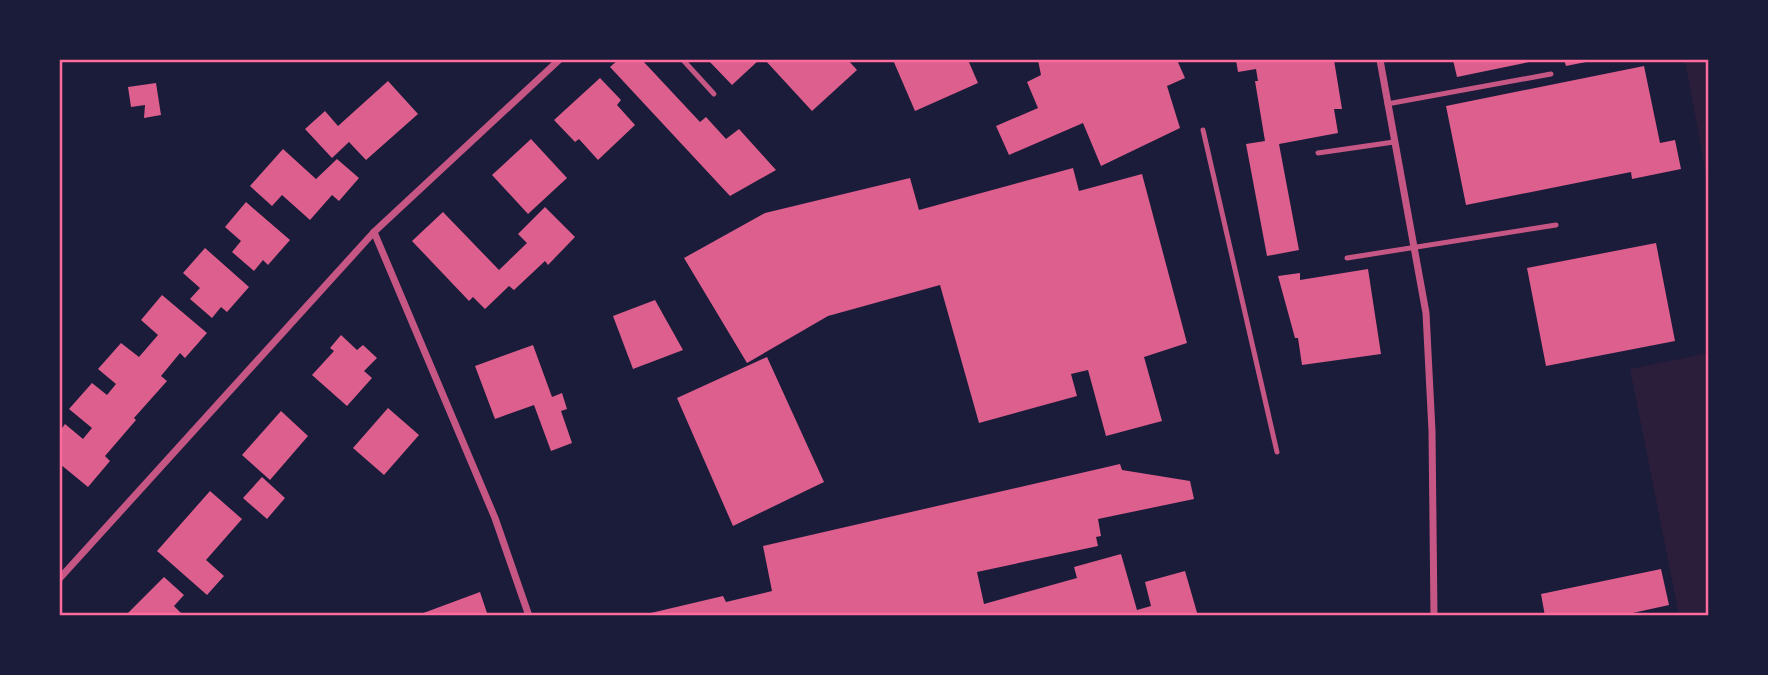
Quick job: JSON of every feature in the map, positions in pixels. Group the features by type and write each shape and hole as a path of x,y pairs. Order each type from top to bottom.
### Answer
{"street":[{"path":"60,578 374,232 559,60"},
{"path":"1380,60 1426,313 1434,615"},
{"path":"374,232 495,518 529,615"}],"lane":[{"path":"682,60 714,94"},
{"path":"1387,104 1551,74"},
{"path":"1203,130 1277,452"},
{"path":"1318,153 1394,142"},
{"path":"1347,258 1556,225"}],"shaded area":[{"path":"1685,60 1708,60 1708,185"},
{"path":"1708,353 1708,615 1679,615 1630,369"}],"building":[{"path":"618,60 642,60 700,122 706,117 726,139 739,129 776,170 730,196 610,67"},
{"path":"708,60 759,60 732,85"},
{"path":"765,60 848,60 857,70 812,111"},
{"path":"893,60 968,60 978,83 915,111"},
{"path":"1038,60 1177,60 1185,78 1167,86 1180,128 1101,166 1083,123 1009,155 996,126 1038,108 1027,82 1041,75"},
{"path":"1236,60 1334,60 1342,109 1334,109 1338,133 1279,144 1299,250 1267,256 1246,144 1265,141 1255,81 1258,81 1256,69 1238,72"},
{"path":"1453,60 1529,60 1529,62 1457,77"},
{"path":"1564,60 1591,60 1591,61 1566,66"},
{"path":"1644,66 1660,143 1675,140 1681,169 1632,179 1631,172 1466,205 1446,106"},
{"path":"600,78 621,100 617,105 635,125 598,160 579,139 575,142 554,120"},
{"path":"388,81 418,114 366,160 349,142 332,158 305,129 325,111 338,126"},
{"path":"156,83 161,115 144,118 145,105 131,107 128,87"},
{"path":"531,139 567,178 528,214 492,175"},
{"path":"283,149 316,179 337,159 359,178 339,201 332,195 310,220 282,195 272,206 250,186"},
{"path":"1073,168 1079,191 1142,174 1187,343 1144,357 1162,421 1106,436 1088,370 1071,374 1077,396 979,423 940,285 828,316 747,363 684,258 765,213 910,178 919,210"},
{"path":"246,202 290,240 268,265 263,260 254,271 232,252 241,241 225,227"},
{"path":"545,207 575,237 548,265 545,261 514,290 509,286 485,309 473,297 469,301 412,241 443,212 499,270 527,243 518,234"},
{"path":"1656,243 1675,341 1546,366 1527,268"},
{"path":"205,248 249,287 227,312 221,307 212,318 190,299 200,288 183,273"},
{"path":"1368,269 1381,354 1302,365 1298,338 1295,338 1278,276 1300,273 1300,280"},
{"path":"162,295 207,333 185,358 180,353 161,376 167,381 105,456 110,461 88,487 60,464 60,431 65,424 83,439 92,428 69,409 92,383 107,395 116,384 98,369 121,343 139,357 158,335 141,320"},
{"path":"655,300 683,350 633,369 613,316"},
{"path":"341,335 357,350 363,345 377,358 364,371 372,378 347,406 312,375 334,351 330,348"},
{"path":"533,345 552,397 562,393 567,409 561,411 572,443 551,451 534,405 495,419 475,366"},
{"path":"767,357 824,482 733,526 677,398"},
{"path":"388,408 419,435 384,475 353,448"},
{"path":"281,411 308,436 270,480 242,455"},
{"path":"1120,464 1122,470 1190,481 1194,499 1098,519 1101,536 1096,537 1098,546 977,572 984,604 1077,578 1074,567 1121,554 1137,610 1151,606 1145,582 1185,571 1198,616 638,616 723,596 726,602 772,591 763,546"},
{"path":"262,477 285,498 267,519 243,498"},
{"path":"210,491 242,519 206,560 224,576 207,595 157,551"},
{"path":"1661,569 1669,605 1619,616 1545,616 1541,594"},
{"path":"164,577 184,595 174,606 184,616 125,616"},
{"path":"480,592 488,616 418,616 418,615"}]}
